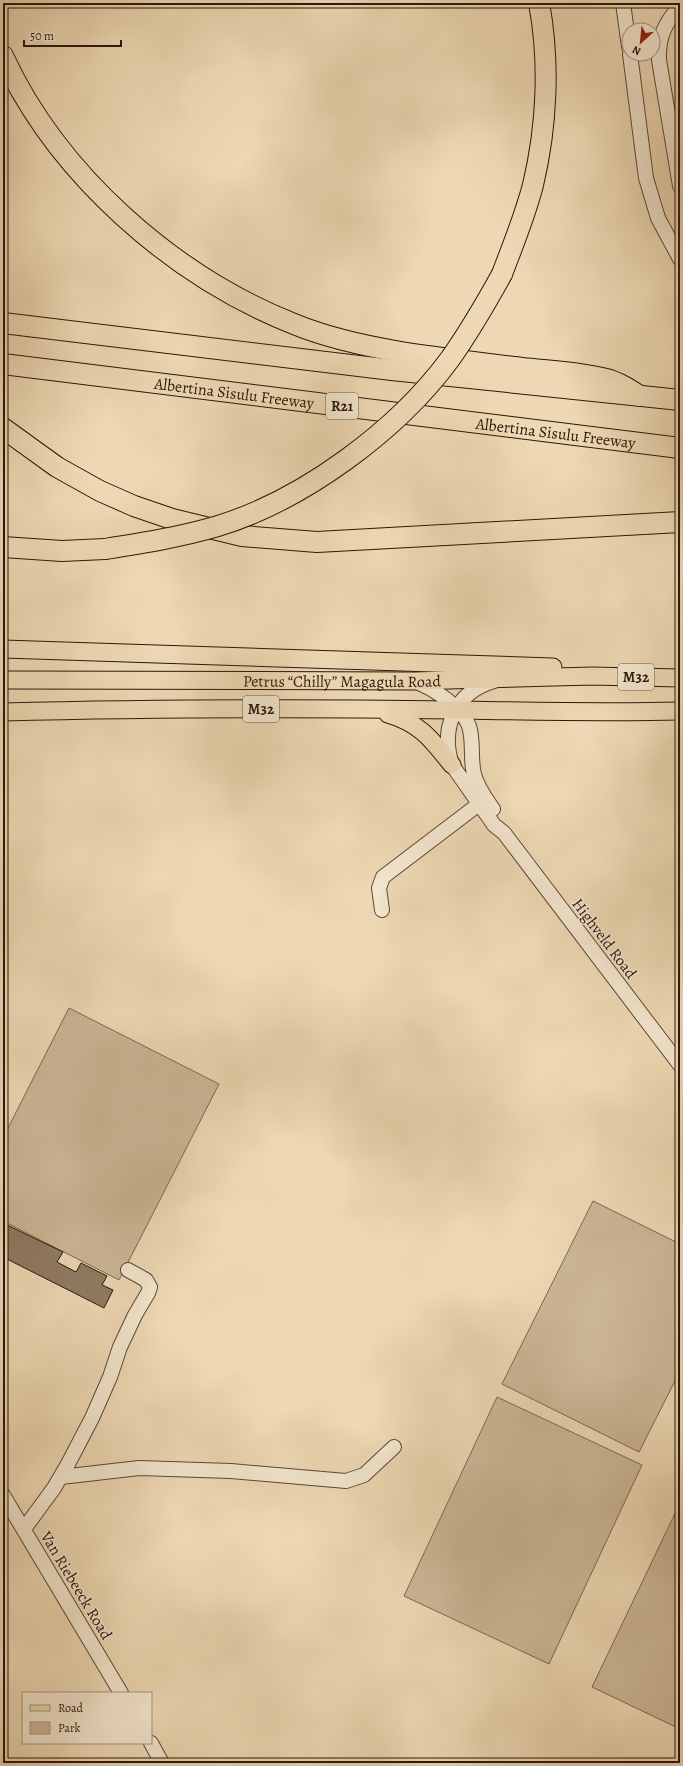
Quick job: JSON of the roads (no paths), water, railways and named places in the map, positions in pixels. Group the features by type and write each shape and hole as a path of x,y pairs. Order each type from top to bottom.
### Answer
{"highway":[{"path":"3,547 62,551 105,549 159,540 218,526 272,504 307,485 342,462 386,428 425,390 449,360 481,313 502,274 520,228 540,146 545,105 544,28 539,3"},
{"path":"3,56 30,106 57,143 100,194 160,246 189,268 227,292 294,324 353,342 402,352 606,379 640,396"},
{"path":"3,323 392,370 680,400"},
{"name":"Albertina Sisulu Freeway","path":"3,364 680,448"},
{"path":"3,428 57,467 134,506 172,519 242,536 302,541 352,540 680,522"}],"main road":[{"path":"3,649 547,666 592,676"},
{"name":"Petrus “Chilly” Magagula Road","path":"3,680 414,681 592,676 680,678"},
{"name":"Petrus “Chilly” Magagula Road","path":"3,712 145,709 456,710 605,713 680,711"},
{"path":"373,710 403,718 415,725 438,747 452,765"}],"street":[{"path":"623,3 626,22"},
{"path":"680,6 666,26 658,44 659,60 680,186"},
{"path":"631,62 646,178 658,218 680,259"},
{"name":"Highveld Road","path":"504,678 477,687 463,699 456,710 448,727 447,736 448,754 452,765 494,826 504,833 680,1065"},
{"name":"Highveld Road","path":"414,681 440,694 464,717 469,726 474,776 480,790 500,819 504,833"},
{"path":"382,910 379,888 383,877 478,804"},
{"path":"24,1529 61,1477 92,1418 110,1378 123,1341 135,1315 148,1293 150,1287 146,1280 128,1270"},
{"path":"61,1477 139,1468 231,1471 346,1481 364,1475 394,1447"},
{"name":"Van Riebeeck Road","path":"3,1495 120,1692"},
{"path":"152,1744 162,1763"}]}
